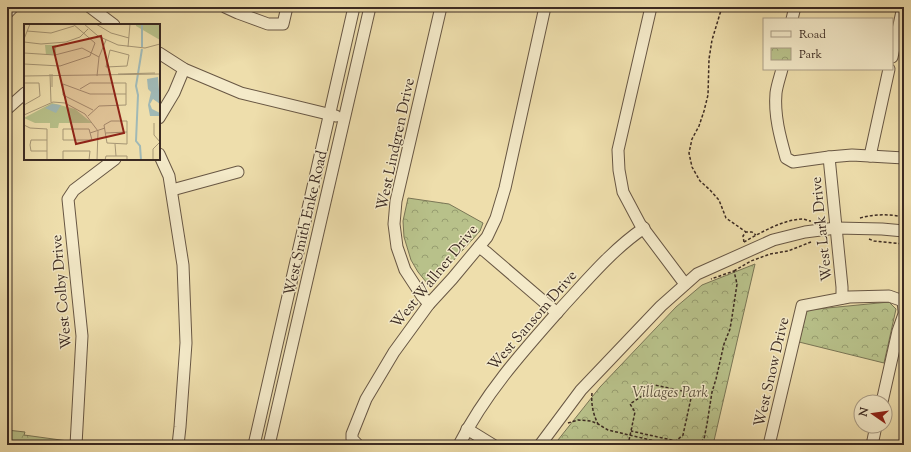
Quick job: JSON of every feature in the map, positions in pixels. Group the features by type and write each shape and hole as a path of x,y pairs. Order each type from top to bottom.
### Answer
{"street":[{"path":"7,13 13,7"},
{"path":"90,7 113,24"},
{"path":"225,7 268,24 283,24 287,7"},
{"name":"West Smith Enke Road","path":"254,445 354,7"},
{"name":"West Smith Enke Road","path":"269,445 370,7"},
{"name":"West Lindgren Drive","path":"429,304 405,270 397,247 394,224 396,201 441,7"},
{"name":"West Wallner Drive","path":"355,442 352,434 366,399 394,352 429,304 452,280 487,237 496,218 505,188 545,7"},
{"path":"652,7 618,150 619,170 623,192 644,228 685,284"},
{"path":"792,18 795,7"},
{"path":"893,52 903,7"},
{"path":"160,54 184,69 241,93 345,118"},
{"path":"160,116 174,93 184,69"},
{"path":"782,70 776,94 776,110 778,132 786,158 793,162 852,155 904,158"},
{"path":"870,156 889,70"},
{"path":"7,109 24,94"},
{"path":"160,156 169,176 172,190 183,265 186,344 178,445"},
{"name":"West Lark Drive","path":"828,157 842,298"},
{"name":"West Colby Drive","path":"76,445 82,336 68,199 74,190 114,160"},
{"path":"172,190 238,172"},
{"name":"West Sansom Drive","path":"459,445 491,392 515,361 590,277 618,249 644,228"},
{"path":"540,445 581,390 661,306 697,274 773,240 805,232 836,228 882,228 904,232"},
{"path":"479,247 557,313"},
{"path":"842,298 889,296 904,308 884,394"},
{"name":"West Snow Drive","path":"769,445 802,306 842,298"},
{"path":"468,429 493,445"},
{"path":"872,445 874,434"}],"path":[{"path":"722,7 712,40 709,59 708,95 699,126 692,138 689,153 692,167 700,181 719,200 726,218 746,232 752,232 756,235"},
{"path":"744,242 743,236 746,232"},
{"path":"867,238 874,241 904,244"},
{"path":"707,280 734,271 770,254 788,251 814,240"},
{"path":"697,445 704,439 712,392 724,344 730,329 737,284 734,271"},
{"path":"628,445 630,435 631,431 636,412 630,404 642,396 644,386 650,384 687,392 691,398 684,435 676,440 631,431"},
{"path":"592,392 592,407 594,417 598,424"},
{"path":"568,423 584,420 598,424 608,430 672,445"}],"green space":[{"path":"408,198 449,204 483,223 480,231 433,283 427,283 418,272 411,260 404,237 403,221"},
{"name":"Villages Park","path":"755,264 713,445 554,445 600,387 676,307 702,285"},
{"path":"889,302 896,309 884,363 799,342 807,310"},
{"path":"7,430 25,432 24,435 68,441 67,445 7,445"}]}
